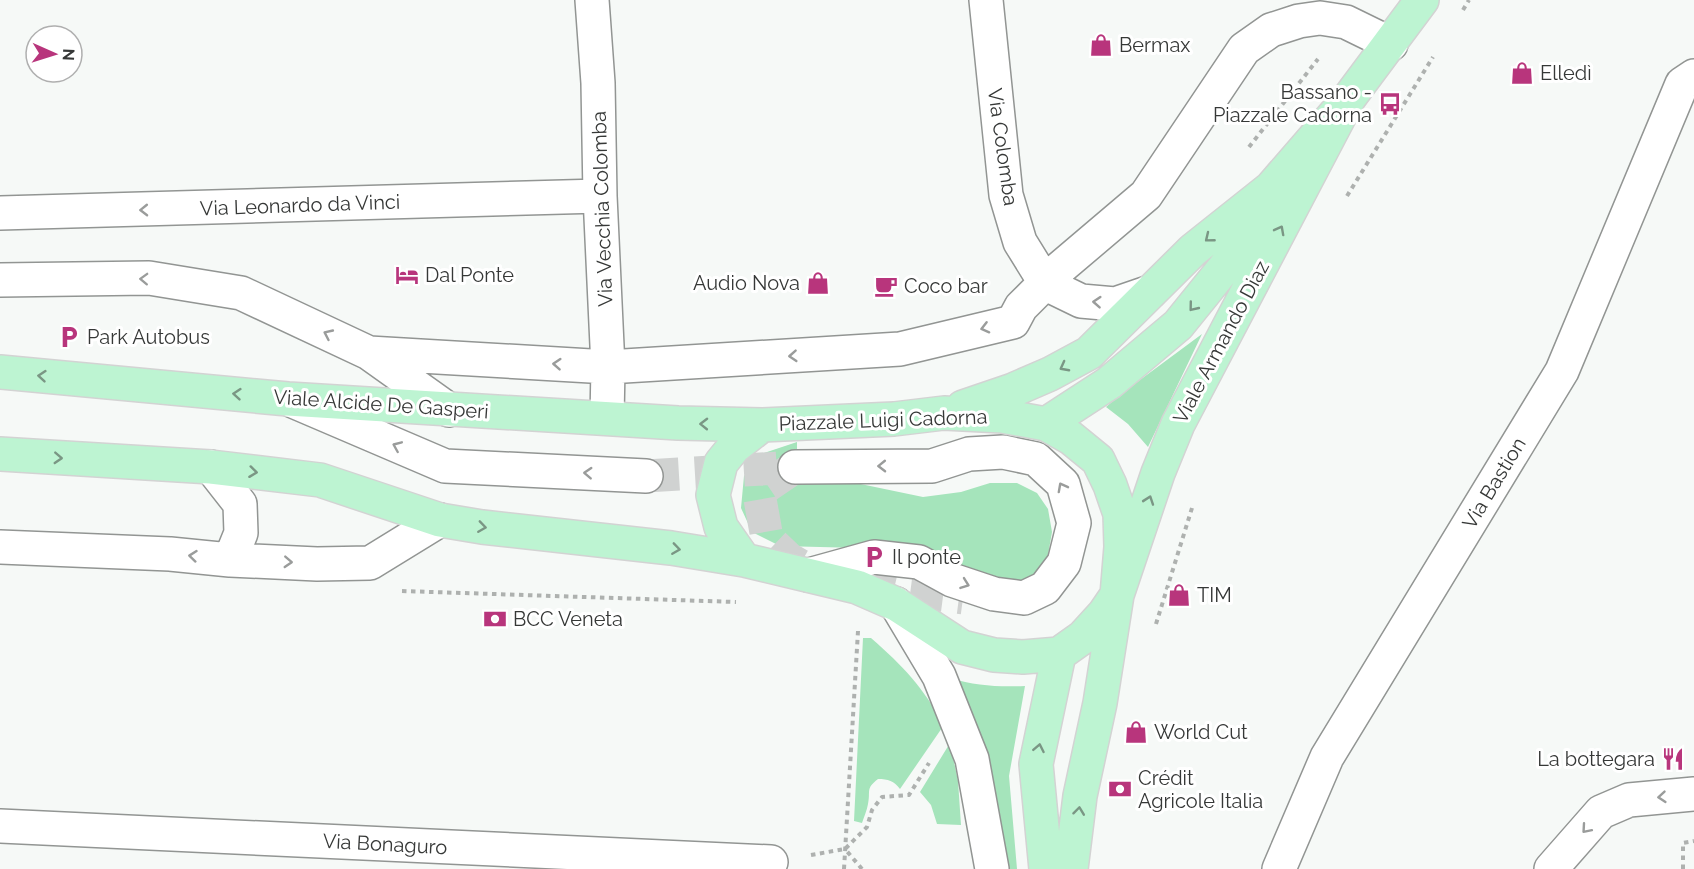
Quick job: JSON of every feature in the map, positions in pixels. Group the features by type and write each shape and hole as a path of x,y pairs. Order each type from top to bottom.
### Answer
{"main road":[{"name":"Viale Armando Diaz","path":"944,413 1013,390 1050,374 1089,353 1193,250 1271,188 1349,99 1422,0"},
{"name":"Viale Armando Diaz","path":"1117,595 1158,473 1178,424 1349,99"},
{"name":"Viale Armando Diaz","path":"1046,424 1109,383 1178,325 1229,262 1271,188"},
{"name":"Viale Alcide De Gasperi","path":"0,372 288,399 678,423 762,425"},
{"name":"Piazzale Luigi Cadorna","path":"744,560 721,527 713,495 721,464 734,447 762,425 894,419 944,413 1002,416 1046,424 1071,438 1098,460 1120,514 1121,547 1117,595 1100,703 1080,796 1071,869"},
{"path":"0,454 211,467 320,480 440,520 482,527 671,548 744,560 857,587 896,604 962,647 994,655 1023,657 1059,654 1083,637 1104,614 1117,595"},
{"path":"1046,869 1036,764 1059,654"}],"street":[{"name":"Via Vecchia Colomba","path":"592,0 598,83 600,196 608,367 607,418"},
{"name":"Via Colomba","path":"986,0 1006,195 1020,242 1046,284"},
{"path":"369,353 608,367 900,349 1013,321 1021,307 1060,268 1146,195 1244,49 1271,30 1299,21 1320,18 1346,22 1390,44"},
{"name":"Via Bastion","path":"1279,869 1327,757 1562,371 1688,80"},
{"name":"Via Leonardo da Vinci","path":"0,213 600,196"},
{"path":"0,280 148,278 241,293 369,353 448,410"},
{"path":"1046,284 1082,301 1115,304 1150,292"},
{"path":"288,399 445,466 646,476"},
{"path":"795,467 932,466 969,454 1004,452 1036,459 1063,484 1074,523 1064,563 1045,588 1024,598 994,594 952,579 919,562 873,557 809,575"},
{"path":"211,467 240,504 242,533 230,560"},
{"path":"0,547 170,554 230,560 317,564 370,563 440,520"},
{"path":"896,604 939,676 972,759 992,869"},
{"path":"1551,869 1600,812 1629,800 1694,794"},
{"name":"Via Bonaguro","path":"0,826 771,862"}],"path":[{"path":"1457,20 1469,0"},
{"path":"1247,150 1346,22"},
{"path":"1344,200 1438,50"},
{"path":"399,591 742,603"},
{"path":"844,869 858,625"},
{"path":"845,849 867,827 872,810 882,797 909,795 934,754"},
{"path":"1683,869 1683,843 1694,841"},
{"path":"845,849 862,869"}],"green space":[{"path":"1202,334 1148,447 1128,424 1106,407"},
{"path":"797,442 797,481 851,482 923,497 961,492 990,483 1017,483 1037,493 1048,509 1052,532 1048,555 1034,576 1018,585 900,549 780,546 752,532 741,508 744,476 764,453"},
{"path":"863,638 871,638 903,668 928,699 944,725 900,789 893,782 885,779 878,779 871,785 868,806 862,823 854,821"},
{"path":"950,678 987,685 1025,686 1009,776 1017,869 999,869"},
{"path":"950,743 958,781 961,825 937,824 931,805 920,792"}],"tunnel":[{"path":"795,467 767,486 760,499 767,538 789,559 805,568 894,589 963,598"},
{"path":"646,476 795,467"}],"place":[{"name":"Bermax","path":"1101,45"},
{"name":"Elledì","path":"1522,73"},
{"name":"Bassano - Piazzale Cadorna","path":"1390,104"},
{"name":"Dal Ponte","path":"407,275"},
{"name":"Audio Nova","path":"818,283"},
{"name":"Coco bar","path":"886,286"},
{"name":"Park Autobus","path":"69,337"},
{"name":"Il ponte","path":"874,557"},
{"name":"TIM","path":"1179,595"},
{"name":"BCC Veneta","path":"495,619"},
{"name":"World Cut","path":"1136,732"},
{"name":"La bottegara","path":"1673,759"},
{"name":"Crédit Agricole Italia","path":"1120,789"}]}
